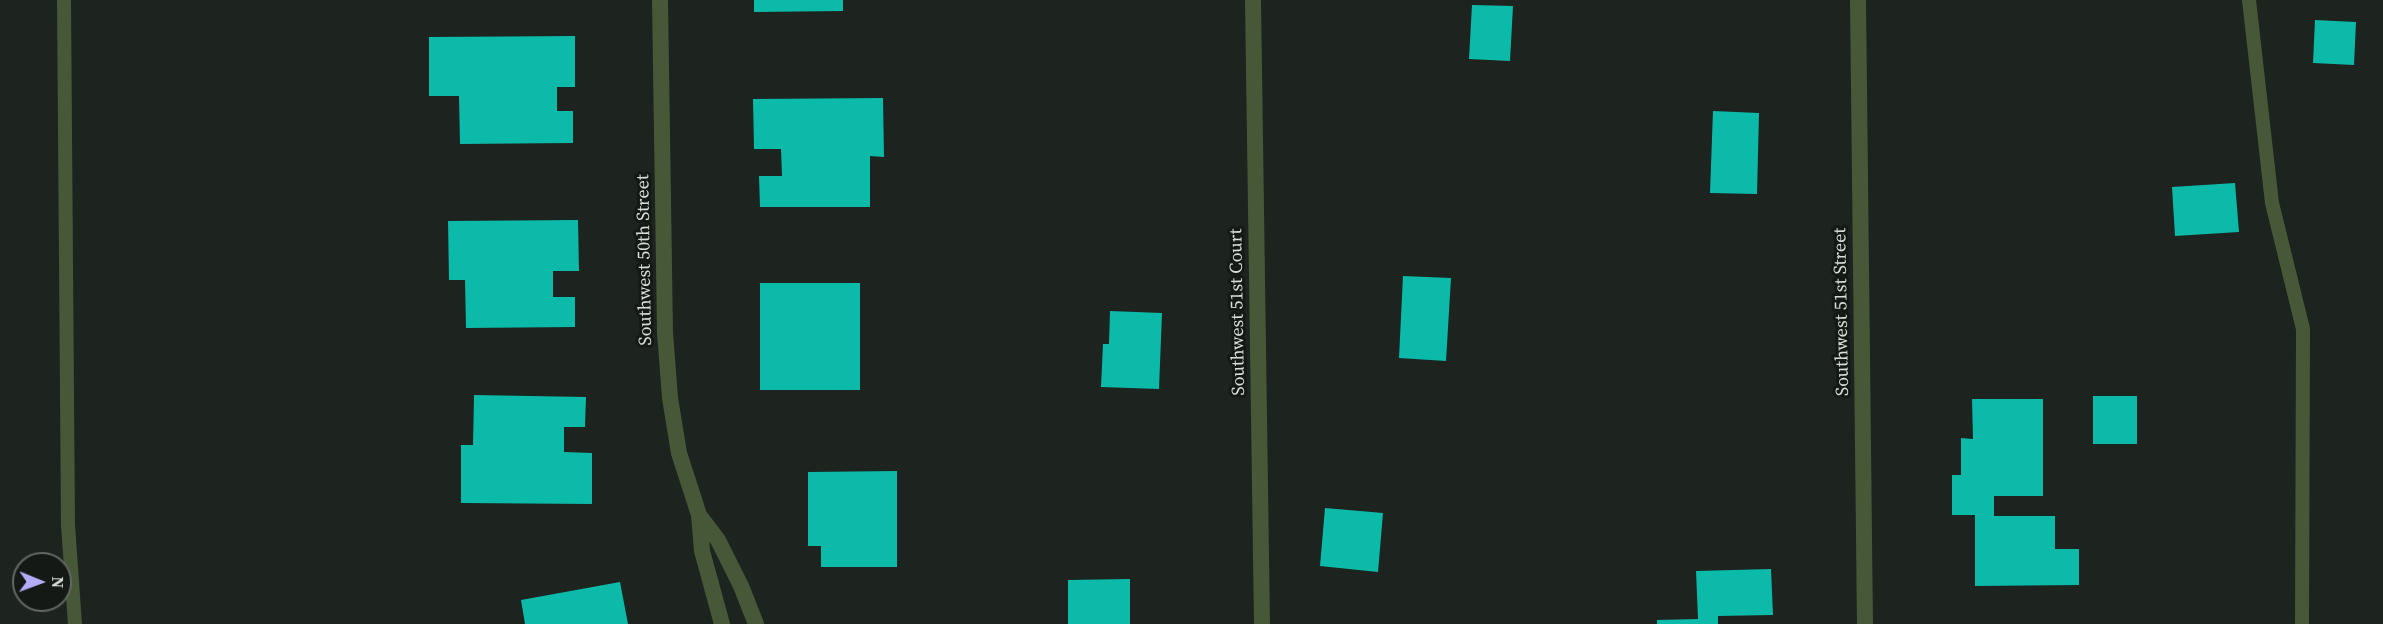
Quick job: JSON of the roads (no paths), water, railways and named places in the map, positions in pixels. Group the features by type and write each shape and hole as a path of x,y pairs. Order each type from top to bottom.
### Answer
{"street":[{"name":"Southwest 50th Street","path":"660,0 665,332 670,398 679,453 699,515 702,551 722,624"},
{"name":"Southwest 51st Court","path":"1253,0 1262,624"},
{"name":"Southwest 51st Street","path":"1858,0 1865,624"},
{"name":"Southwest 50th Street","path":"699,515 718,540 741,586 756,624"}],"lane":[{"path":"64,0 68,525 75,624"},
{"path":"2249,0 2272,202 2303,328 2302,624"}]}
